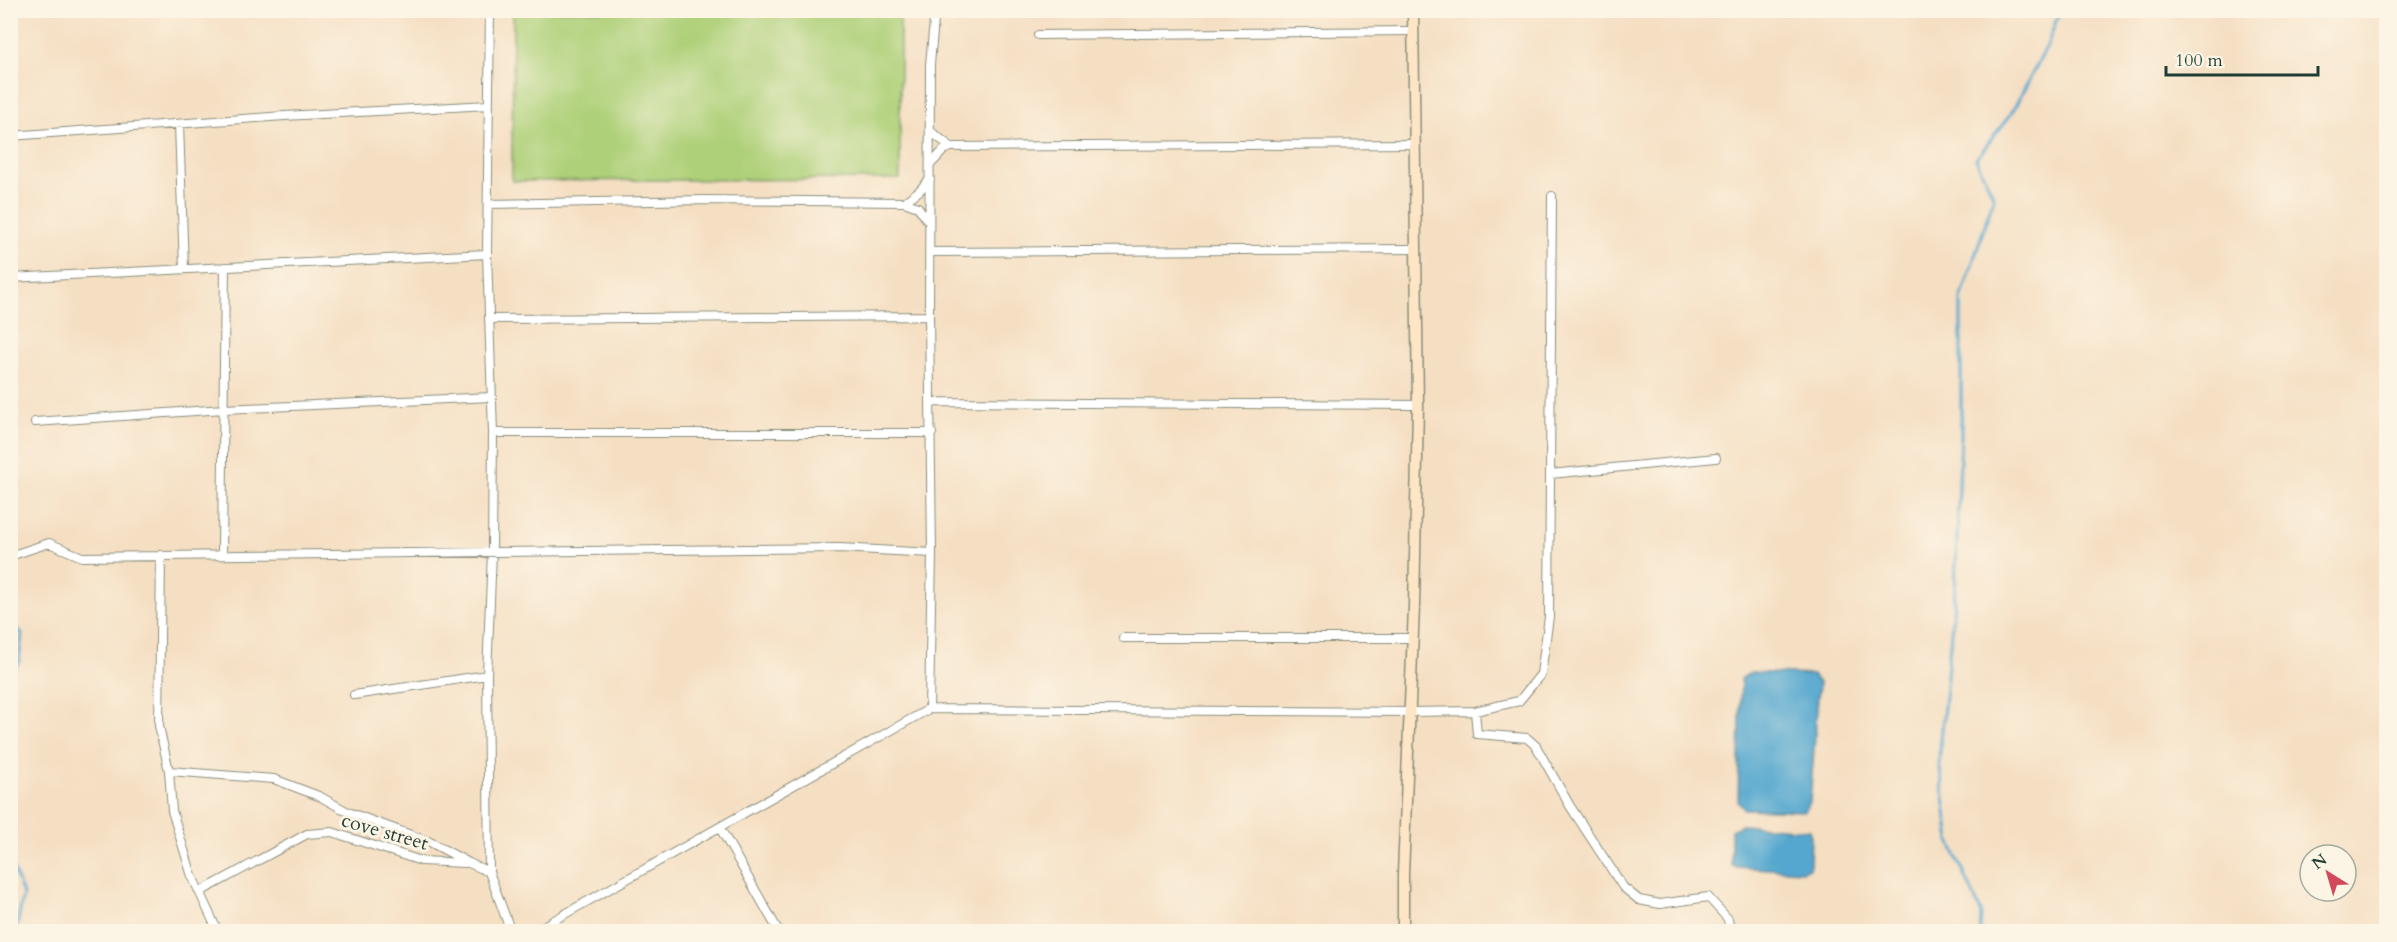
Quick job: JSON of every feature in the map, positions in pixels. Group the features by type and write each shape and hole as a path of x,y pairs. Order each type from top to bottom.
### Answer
{"main road":[{"path":"1403,932 1418,405 1413,10"}],"street":[{"path":"490,10 487,254 494,434 487,675 489,872 512,932"},
{"path":"929,709 932,553 932,402 929,316 930,64 935,10"},
{"path":"1038,35 1412,30"},
{"path":"10,136 284,116 489,105"},
{"path":"179,124 184,269"},
{"path":"930,131 951,147"},
{"path":"930,165 944,150 951,147 1414,144"},
{"path":"904,202 930,178"},
{"path":"533,932 929,709 1411,712 1475,711 1519,701 1541,674 1550,617 1552,195"},
{"path":"488,204 705,200 904,202 918,207 930,223"},
{"path":"929,252 1415,249"},
{"path":"10,278 487,254"},
{"path":"222,554 225,267"},
{"path":"490,319 929,316"},
{"path":"35,422 224,409 492,397"},
{"path":"932,402 1418,405"},
{"path":"494,434 932,432"},
{"path":"1550,474 1716,458"},
{"path":"10,556 49,543 82,557 839,548 932,553"},
{"path":"161,555 159,726 169,771 172,811 192,876 218,932"},
{"path":"1123,638 1413,638"},
{"path":"354,695 487,675"},
{"path":"1475,711 1478,734 1527,738 1536,746 1570,806 1623,887 1639,900 1660,904 1708,897 1728,920 1730,932"},
{"path":"169,771 274,779 321,797 348,812 430,842 489,872"},
{"path":"720,828 779,932"},
{"name":"cove street","path":"200,892 307,834 332,832 421,861 469,863"}],"green space":[{"path":"513,11 900,11 900,179 512,181"}],"water":[{"path":"1751,672 1813,675 1819,683 1810,802 1805,811 1744,809 1738,802 1741,679"},
{"path":"1742,825 1809,830 1811,837 1810,868 1802,871 1737,867 1731,864 1731,830"}],"waterway":[{"path":"1980,932 1981,912 1950,841 1939,761 1955,591 1961,433 1961,299 1994,197 1976,159 2011,114 2047,46 2060,10"},
{"path":"10,621 22,634 19,662 10,675"},
{"path":"10,861 23,894 16,932"}]}
